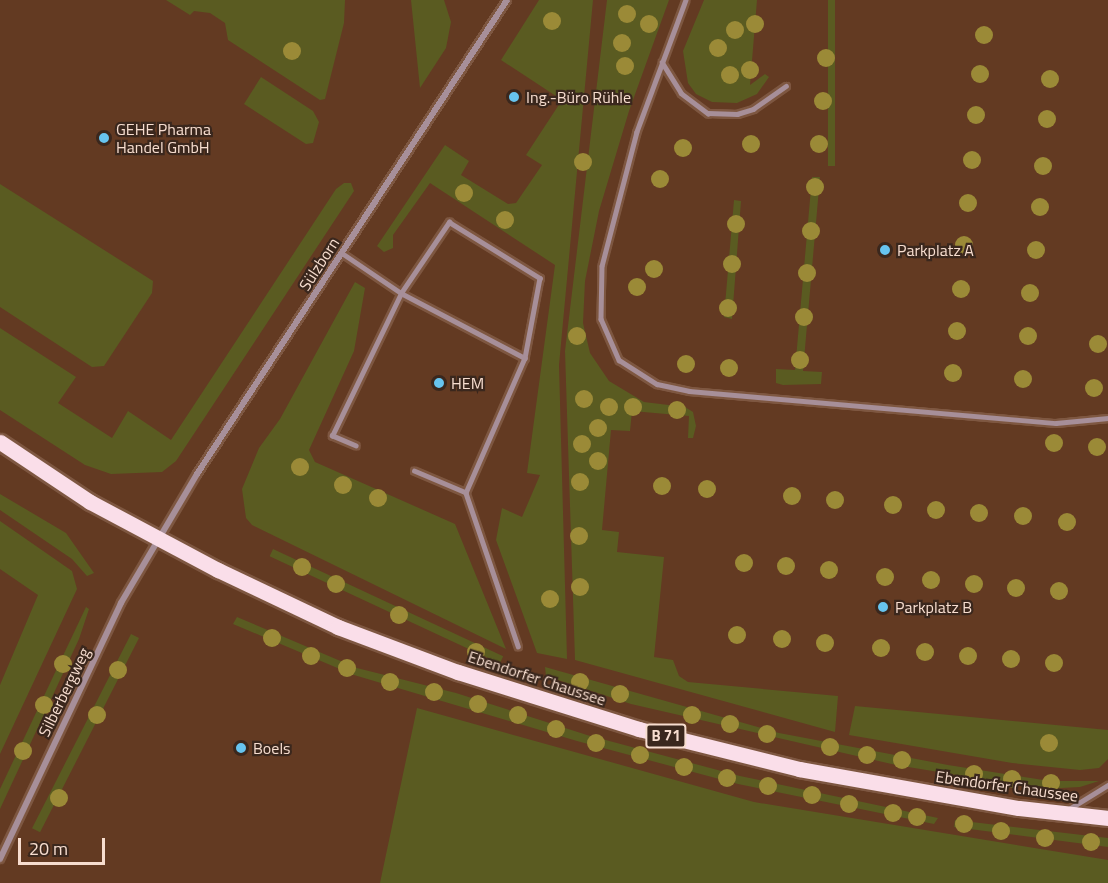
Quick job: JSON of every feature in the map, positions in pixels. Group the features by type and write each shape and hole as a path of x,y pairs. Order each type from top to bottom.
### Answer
{"main road":[{"name":"Ebendorfer Chaussee","path":"0,442 90,502 159,539 348,630 458,672 592,715 799,769 1061,813 1108,818"}],"street":[{"name":"Sülzborn","path":"159,539 197,474 506,2 498,0"},
{"name":"Silberbergweg","path":"0,859 122,603 159,539"}],"lane":[{"path":"686,0 637,132 599,284 606,334 619,360 630,370 657,384 713,393 1056,423 1108,417"},
{"path":"662,62 681,93 708,113 745,111 786,86"},
{"path":"356,446 332,436 401,292 449,222 540,278 525,358 466,493 518,646"},
{"path":"342,253 401,292 525,358"},
{"path":"414,471 466,493"},
{"path":"1061,813 1108,785"}],"shaded area":[{"path":"166,0 345,0 344,23 325,99 320,100 228,40 225,23 210,13 194,11 190,15"},
{"path":"411,0 444,0 451,22 446,48 420,88"},
{"path":"539,0 593,0 559,365 567,659 537,653 496,540 502,508 522,517 540,475 527,473 555,265 430,183 393,235 393,248 384,252 377,246 445,145 469,161 461,175 508,204 516,203 542,165 526,155 562,100 501,60"},
{"path":"607,0 669,0 629,111 599,211 585,281 583,323 590,353 609,381 644,402 685,407 693,412 696,426 693,438 688,438 689,416 632,411 630,431 611,430 602,530 619,532 617,552 664,557 654,657 673,660 679,676 688,682 838,696 835,732 575,660 565,351"},
{"path":"704,0 757,0 750,85 765,74 769,77 757,94 737,103 712,102 696,94 688,83 683,51"},
{"path":"828,0 835,0 835,166 828,166"},
{"path":"261,77 313,111 319,122 313,143 306,144 244,104"},
{"path":"812,177 820,177 803,371 822,372 821,384 783,385 776,383 776,369 795,370"},
{"path":"344,183 351,183 354,191 176,461 162,472 111,474 85,465 0,410 0,328 76,377 58,403 112,438 128,411 171,440 336,189"},
{"path":"0,184 153,281 152,293 104,366 92,367 0,307"},
{"path":"734,200 741,201 732,319 724,317"},
{"path":"355,282 365,288 354,351 309,450 315,462 455,524 506,649 252,525 246,518 242,489 259,448 280,419"},
{"path":"0,494 66,533 94,573 87,576 72,559 0,510"},
{"path":"0,521 72,571 77,589 0,754 0,685 38,595 0,569"},
{"path":"273,549 503,656 500,664 270,556"},
{"path":"86,607 89,609 79,639 0,809 0,789"},
{"path":"237,617 357,668 456,693 587,735 740,776 938,818 934,824 738,784 577,741 354,675 233,624"},
{"path":"131,634 139,638 40,832 32,828"},
{"path":"545,667 779,733 948,765 1050,781 1099,781 1080,787 1043,789 896,765 631,704 546,676"},
{"path":"855,706 1108,730 1108,759 1099,768 1080,770 1012,763 849,735"},
{"path":"417,708 754,802 1108,860 1108,883 380,883"},
{"path":"955,820 1108,838 1108,847 954,827"}],"place":[{"name":"Ing.-Büro Rühle","path":"514,97"},
{"name":"GEHE Pharma Handel GmbH","path":"104,138"},
{"name":"Parkplatz A","path":"885,250"},
{"name":"HEM","path":"439,383"},
{"name":"Parkplatz B","path":"883,607"},
{"name":"Boels","path":"241,748"}]}
